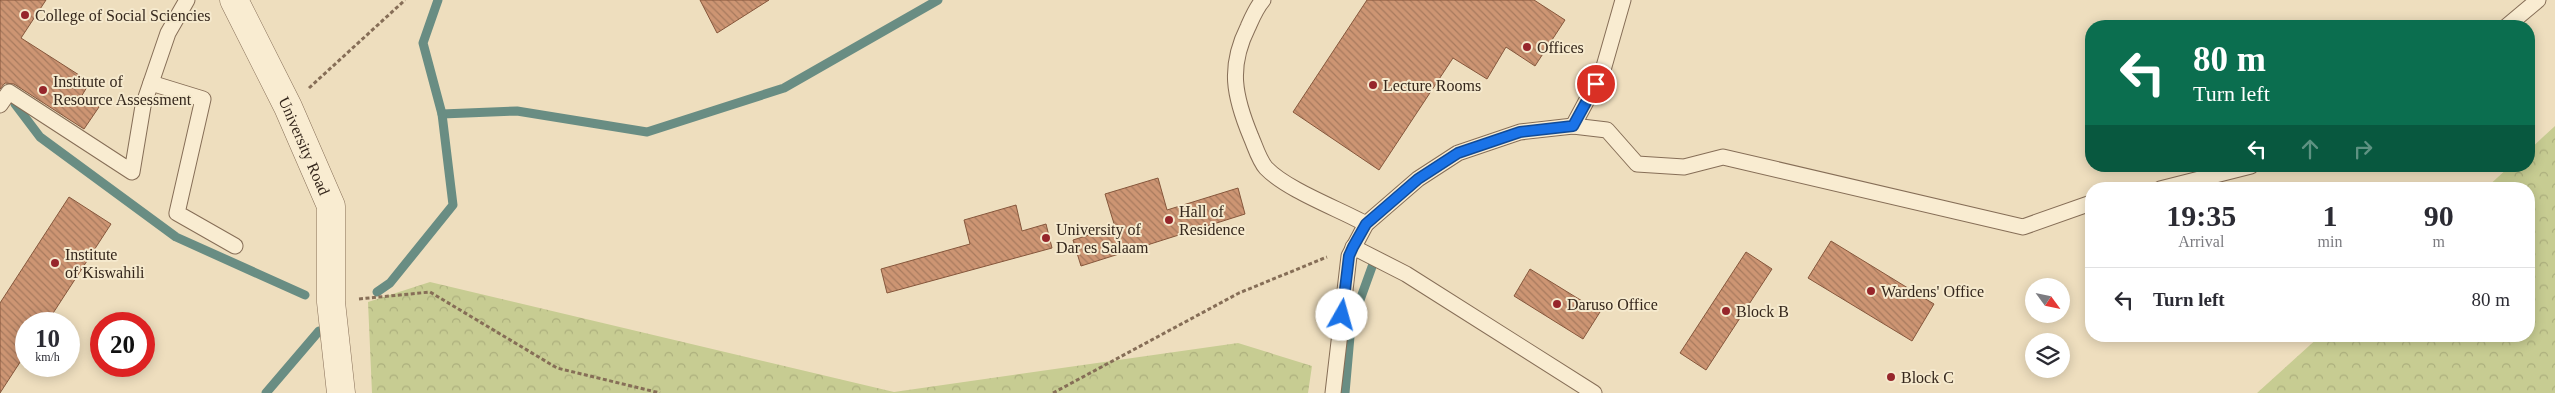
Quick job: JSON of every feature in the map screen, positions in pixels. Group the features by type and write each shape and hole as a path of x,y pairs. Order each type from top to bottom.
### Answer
{"street":[{"name":"University Road","path":"234,0 288,107 331,206 331,302 341,393"}],"lane":[{"path":"0,105 9,92 132,172 143,106 168,33 188,0"},
{"path":"1263,0 1241,40 1234,64 1236,90 1242,114 1254,144 1265,167 1281,180 1366,224"},
{"path":"1573,126 1603,70 1623,0"},
{"path":"2514,20 2538,0"},
{"path":"151,83 203,99 177,213 235,246"},
{"path":"1333,393 1349,256 1366,224 1418,179 1458,153 1520,132 1573,126 1607,130 1637,164 1684,167 1723,157 2023,227 2085,205"},
{"path":"2188,182 2227,172"},
{"path":"1353,247 1406,274 1594,393"}],"path":[{"path":"288,107 404,0"},
{"path":"1053,393 1239,292 1353,247"},
{"path":"331,302 430,292 557,368 660,393"}],"green space":[{"path":"2555,126 2555,393 2257,393 2313,342 2535,342 2535,182 2493,182 2503,172 2535,172 2535,144"},
{"path":"430,282 894,392 1238,343 1312,366 1308,393 372,393 368,302"}],"building":[{"name":"Institute of Resource Assessment","path":"0,0 46,0 21,38 90,82 81,97 99,107 84,129 14,84 5,83 0,89"},
{"path":"700,0 769,0 717,33"},
{"name":"Lecture Rooms","path":"1367,0 1534,0 1565,20 1535,66 1506,47 1487,79 1453,58 1379,170 1293,112"},
{"name":"Hall of Residence","path":"1158,178 1167,210 1238,188 1245,214 1081,266 1073,240 1115,227 1105,194"},
{"name":"Institute of Kiswahili","path":"69,197 111,224 54,312 15,312 15,370 0,393 0,303"},
{"path":"1016,205 1022,231 1046,224 1052,248 887,293 881,269 970,244 964,220"},
{"name":"Wardens' Office","path":"1831,241 1934,304 1912,341 1808,278"},
{"name":"Block B","path":"1746,252 1772,269 1706,370 1680,353"},
{"name":"Daruso Office","path":"1530,269 1600,312 1583,339 1514,296"}],"waterway":[{"path":"377,292 390,283 453,205 442,114 423,43 438,0"},
{"path":"442,114 517,111 647,132 784,88 938,0"},
{"path":"15,104 40,137 176,237 305,295"},
{"path":"1345,393 1351,325 1373,264"},
{"path":"266,393 319,331"}],"place":[{"name":"College of Social Sciencies","path":"25,15"},
{"name":"Offices","path":"1527,47"},
{"name":"Lecture Rooms","path":"1373,85"},
{"name":"Institute of Resource Assessment","path":"43,90"},
{"name":"Hall of Residence","path":"1169,220"},
{"name":"University of Dar es Salaam","path":"1046,238"},
{"name":"Institute of Kiswahili","path":"55,263"},
{"name":"Wardens' Office","path":"1871,291"},
{"name":"Daruso Office","path":"1557,304"},
{"name":"Block B","path":"1726,311"},
{"name":"Block C","path":"1891,377"}],"route":[{"path":"1342,315 1349,256 1366,224 1418,179 1458,153 1520,132 1573,126 1596,84"}]}
